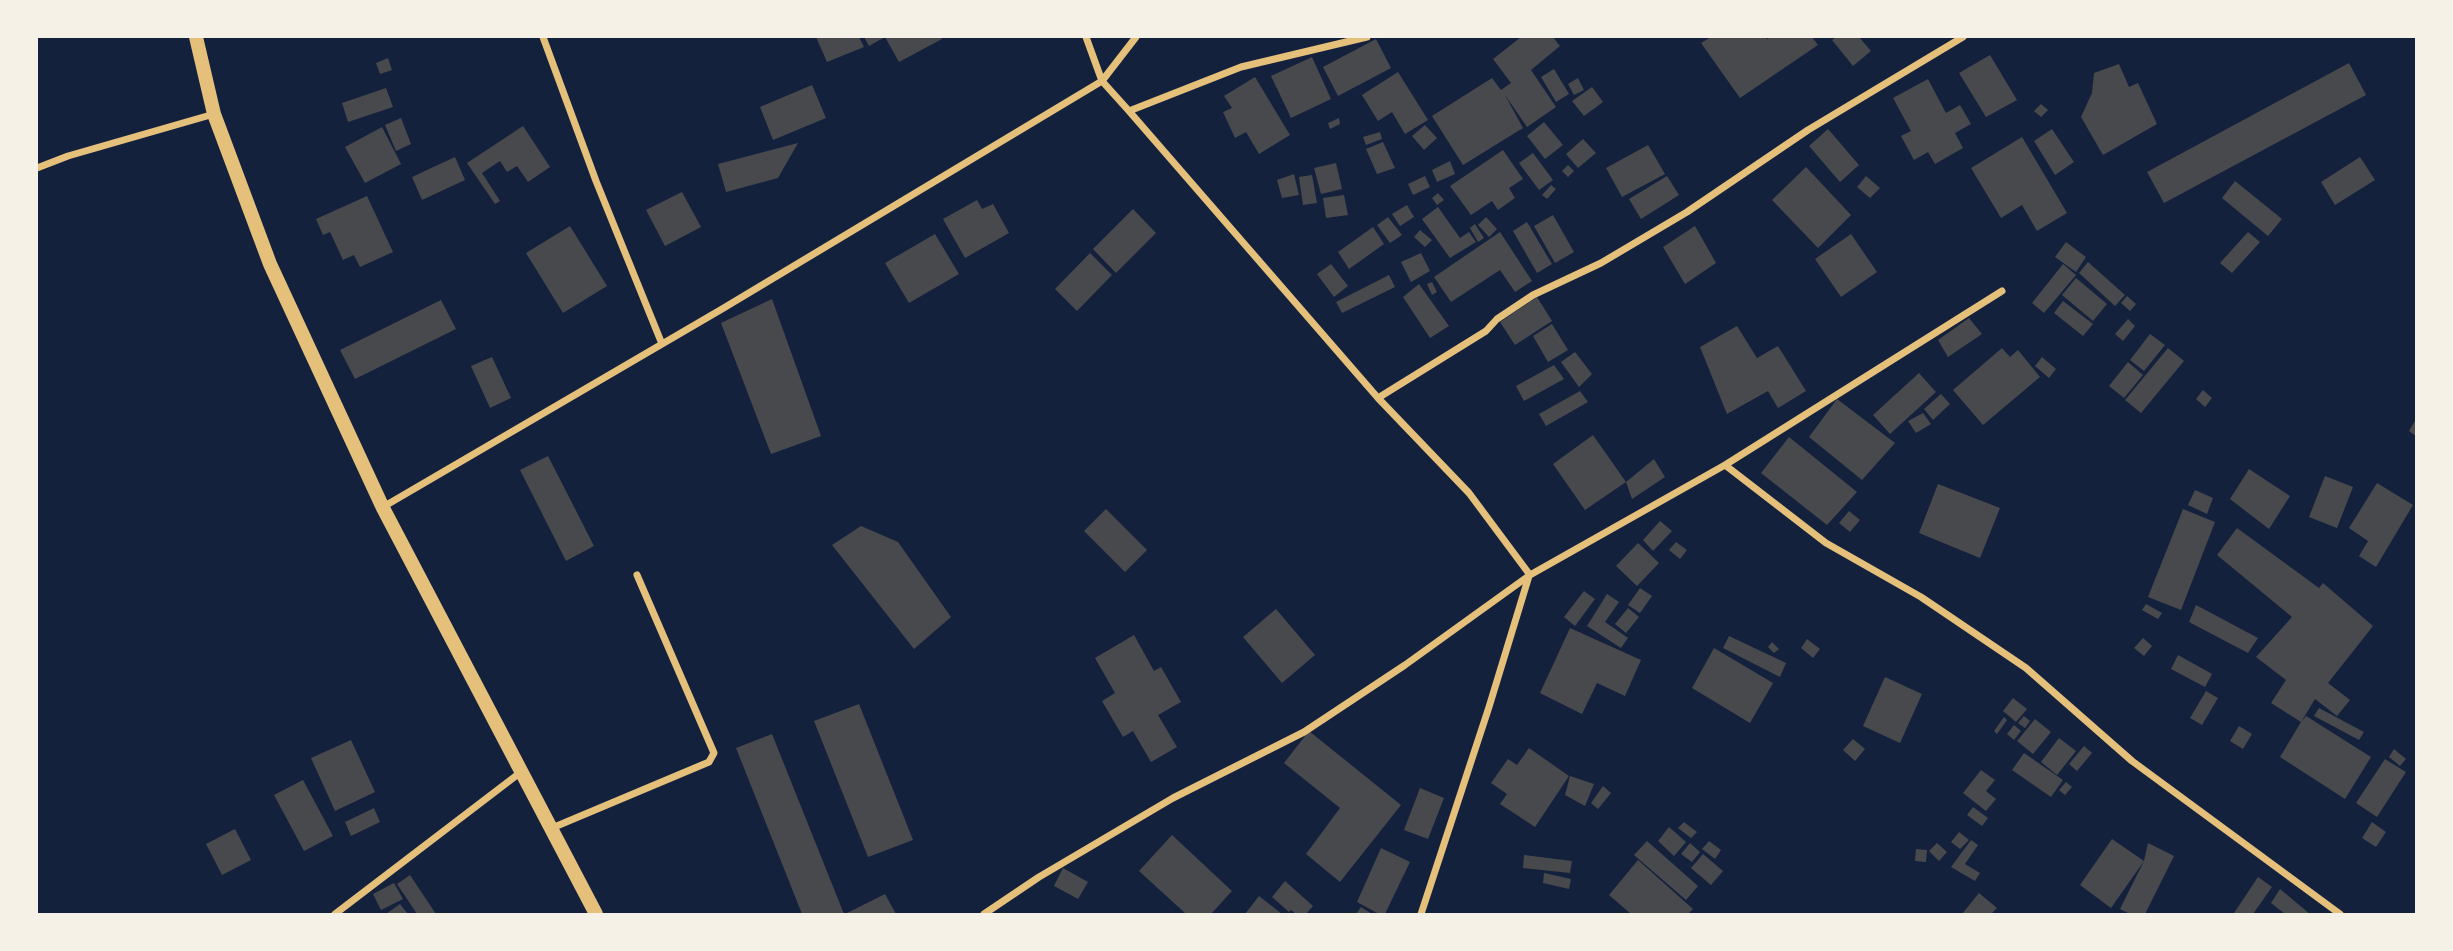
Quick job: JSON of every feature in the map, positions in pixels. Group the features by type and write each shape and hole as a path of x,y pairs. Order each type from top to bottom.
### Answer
{"main road":[{"path":"196,37 214,114 270,264 383,508 596,914"}],"street":[{"path":"543,37 596,181 662,344"},
{"path":"1086,37 1102,81 1378,398 1469,493 1530,575"},
{"path":"383,508 1102,81 1136,37"},
{"path":"1129,111 1241,67 1367,37"},
{"path":"1378,398 1486,331 1497,319 1533,295 1601,263 1687,212 1808,130 1964,37"},
{"path":"37,168 68,156 214,114"},
{"path":"984,914 1039,877 1173,798 1304,732 1405,665 1530,575 1725,465 2002,291"},
{"path":"1725,465 1826,543 1921,597 2026,668 2132,761 2340,914"},
{"path":"551,829 709,762 715,753 638,575"},
{"path":"1421,914 1530,575"},
{"path":"335,914 521,772"}],"building":[{"path":"816,37 859,37 864,47 827,62"},
{"path":"864,37 885,37 869,46"},
{"path":"885,37 941,37 942,39 899,62"},
{"path":"1521,37 1553,37 1560,46 1531,70 1556,107 1527,127 1505,95 1523,128 1463,165 1432,116 1492,78 1501,90 1511,83 1493,59"},
{"path":"1711,37 1812,37 1818,45 1740,98 1701,43"},
{"path":"1836,37 1859,37 1871,51 1853,66 1832,40"},
{"path":"1376,39 1391,68 1338,96 1323,67"},
{"path":"1990,55 2017,100 1986,117 1959,73"},
{"path":"1312,57 1331,99 1291,118 1271,76"},
{"path":"388,58 392,70 380,74 376,63"},
{"path":"2349,63 2366,95 2164,203 2147,172"},
{"path":"2119,64 2129,87 2138,83 2157,124 2103,155 2081,117 2092,93 2094,73"},
{"path":"1554,69 1569,94 1556,102 1541,77"},
{"path":"1398,72 1428,120 1405,134 1392,112 1378,121 1362,95"},
{"path":"1255,77 1290,135 1259,154 1246,132 1235,138 1223,112 1232,108 1224,96"},
{"path":"1578,78 1584,90 1574,95 1568,84"},
{"path":"1928,79 1946,113 1960,105 1971,124 1955,133 1963,148 1935,164 1928,152 1914,160 1901,136 1911,131 1893,98"},
{"path":"812,85 826,118 773,140 760,107"},
{"path":"1592,87 1603,102 1584,116 1572,101"},
{"path":"386,88 393,107 348,122 342,103"},
{"path":"2041,104 2048,110 2041,117 2034,111"},
{"path":"401,118 411,144 396,151 385,125"},
{"path":"1339,118 1340,124 1330,129 1328,123"},
{"path":"1544,122 1563,145 1545,159 1527,136"},
{"path":"1425,125 1437,138 1424,150 1412,136"},
{"path":"523,126 550,167 528,182 517,166 507,172 500,161 482,173 500,201 495,204 467,163"},
{"path":"382,127 401,164 365,183 345,147"},
{"path":"1828,129 1859,165 1840,182 1809,146"},
{"path":"2052,129 2074,162 2055,175 2034,141"},
{"path":"1380,132 1382,139 1366,145 1363,137"},
{"path":"2022,137 2067,213 2037,231 2022,205 2001,218 1971,168"},
{"path":"1583,139 1596,153 1578,168 1566,154"},
{"path":"1383,142 1395,168 1377,174 1366,149"},
{"path":"798,143 778,178 726,192 718,164"},
{"path":"1648,145 1665,174 1622,197 1606,168"},
{"path":"1503,150 1523,179 1509,188 1515,198 1498,210 1492,201 1471,215 1450,186"},
{"path":"1533,153 1553,180 1539,190 1519,163"},
{"path":"455,157 465,180 422,200 412,177"},
{"path":"2360,157 2375,180 2335,205 2321,182"},
{"path":"1450,161 1455,174 1437,182 1432,170"},
{"path":"1336,163 1342,189 1321,194 1314,168"},
{"path":"1568,165 1574,171 1568,177 1562,171"},
{"path":"1806,167 1851,215 1818,248 1772,200"},
{"path":"1294,174 1299,195 1282,198 1277,180"},
{"path":"1312,175 1317,203 1303,205 1299,177"},
{"path":"1425,176 1430,187 1413,195 1408,184"},
{"path":"1667,176 1679,195 1641,219 1629,199"},
{"path":"1866,176 1880,188 1870,198 1857,187"},
{"path":"2235,181 2282,219 2268,236 2222,198"},
{"path":"1551,185 1556,189 1547,199 1542,195"},
{"path":"682,192 701,227 665,246 646,210"},
{"path":"1438,193 1444,200 1437,205 1432,198"},
{"path":"1344,195 1348,215 1326,218 1323,198"},
{"path":"367,196 393,252 360,267 354,255 343,260 330,232 323,235 316,219"},
{"path":"977,200 982,209 993,204 1009,233 965,258 943,219"},
{"path":"1407,205 1414,217 1400,226 1392,214"},
{"path":"1438,207 1460,238 1469,232 1476,242 1450,258 1422,219"},
{"path":"1133,209 1156,233 1116,273 1093,249"},
{"path":"1553,215 1574,252 1555,263 1534,226"},
{"path":"1388,217 1402,235 1390,243 1377,225"},
{"path":"1486,217 1497,229 1489,237 1478,225"},
{"path":"1527,222 1552,264 1537,273 1513,231"},
{"path":"1475,224 1484,238 1478,242 1470,228"},
{"path":"570,226 607,286 563,313 526,253"},
{"path":"1695,226 1716,263 1685,284 1663,247"},
{"path":"1373,227 1384,244 1349,269 1338,252"},
{"path":"1420,230 1432,240 1425,247 1414,237"},
{"path":"1500,232 1532,281 1515,292 1500,270 1451,302 1434,277"},
{"path":"2248,232 2260,242 2232,273 2220,263"},
{"path":"935,234 959,274 909,303 885,263"},
{"path":"1851,234 1877,272 1841,297 1815,259"},
{"path":"2066,242 2086,257 2076,272 2055,257"},
{"path":"1090,253 1112,275 1077,311 1055,289"},
{"path":"1421,253 1430,271 1411,282 1401,262"},
{"path":"2088,262 2125,295 2115,306 2079,273"},
{"path":"1331,264 1348,286 1334,297 1317,274"},
{"path":"2063,264 2076,275 2044,313 2032,303"},
{"path":"1389,275 1395,287 1342,313 1336,302"},
{"path":"2076,278 2107,304 2093,321 2062,295"},
{"path":"1432,282 1437,292 1432,295 1427,284"},
{"path":"1419,284 1449,326 1430,338 1403,297"},
{"path":"2127,296 2136,304 2130,311 2121,303"},
{"path":"1537,297 1552,321 1515,345 1500,322"},
{"path":"772,299 821,436 771,454 721,323"},
{"path":"441,300 456,329 355,379 340,350"},
{"path":"2063,301 2093,324 2083,336 2054,313"},
{"path":"1969,318 1982,334 1948,357 1938,340"},
{"path":"2128,319 2135,326 2123,341 2115,334"},
{"path":"1552,324 1568,350 1548,362 1533,336"},
{"path":"1737,326 1757,358 1778,346 1806,391 1778,408 1768,391 1727,414 1700,347"},
{"path":"2150,334 2165,345 2144,371 2130,360"},
{"path":"2002,348 2010,357 2018,350 2040,377 1983,425 1953,390"},
{"path":"2168,348 2184,361 2141,413 2125,400"},
{"path":"1575,352 1592,374 1579,387 1561,362"},
{"path":"492,357 511,398 490,408 471,366"},
{"path":"2042,357 2056,369 2049,378 2035,366"},
{"path":"2128,362 2143,375 2124,398 2109,386"},
{"path":"1554,365 1564,379 1524,401 1516,386"},
{"path":"1919,373 1936,392 1890,434 1873,415"},
{"path":"2203,390 2212,398 2205,407 2196,399"},
{"path":"1580,391 1588,402 1546,426 1539,414"},
{"path":"1941,394 1950,404 1933,420 1924,409"},
{"path":"1837,399 1895,443 1862,480 1809,437"},
{"path":"1923,413 1931,424 1916,433 1908,421"},
{"path":"2416,419 2416,436 2409,431"},
{"path":"1593,435 1626,482 1585,510 1553,464"},
{"path":"1789,437 1857,492 1827,525 1761,473"},
{"path":"548,456 594,546 566,561 520,470"},
{"path":"1654,459 1665,477 1632,499 1626,482"},
{"path":"2249,469 2290,496 2269,529 2230,499"},
{"path":"2325,476 2353,487 2337,528 2309,517"},
{"path":"2377,483 2413,505 2376,567 2359,556 2368,541 2349,528"},
{"path":"1938,484 2000,508 1980,558 1919,533"},
{"path":"2195,490 2213,498 2207,514 2188,505"},
{"path":"1106,509 1147,550 1125,572 1084,531"},
{"path":"2183,509 2215,522 2181,610 2148,597"},
{"path":"1849,511 1860,520 1850,532 1839,523"},
{"path":"1660,521 1672,531 1653,551 1643,540"},
{"path":"861,526 898,542 951,617 914,649 832,545"},
{"path":"2237,528 2319,588 2323,583 2373,626 2328,683 2350,700 2337,716 2315,699 2301,722 2271,703 2286,680 2256,657 2292,617 2217,555"},
{"path":"1676,542 1687,550 1680,559 1669,550"},
{"path":"1638,543 1659,563 1637,586 1616,566"},
{"path":"1640,588 1652,596 1640,613 1628,605"},
{"path":"1584,591 1595,599 1575,626 1564,617"},
{"path":"1607,594 1619,602 1605,622 1628,638 1621,648 1587,626"},
{"path":"2146,604 2162,613 2158,619 2142,610"},
{"path":"2196,605 2258,638 2248,653 2189,622"},
{"path":"1628,608 1639,617 1626,633 1615,624"},
{"path":"1276,609 1315,655 1282,683 1243,637"},
{"path":"1570,628 1641,660 1625,696 1597,683 1582,714 1540,693"},
{"path":"1134,635 1154,671 1161,667 1181,702 1158,715 1177,747 1151,762 1133,731 1123,737 1102,701 1115,693 1095,658"},
{"path":"1729,636 1786,663 1780,677 1723,648"},
{"path":"2143,638 2152,646 2144,656 2134,648"},
{"path":"1807,639 1820,649 1813,658 1801,648"},
{"path":"1772,642 1779,649 1774,653 1768,647"},
{"path":"1714,648 1773,683 1750,723 1692,688"},
{"path":"2178,655 2212,674 2205,687 2171,669"},
{"path":"1885,677 1922,694 1900,743 1863,726"},
{"path":"2206,691 2218,698 2202,725 2190,718"},
{"path":"2013,698 2027,709 2016,722 2003,711"},
{"path":"859,704 913,840 868,857 814,721"},
{"path":"2319,708 2364,732 2359,740 2314,716"},
{"path":"2024,716 2030,721 2025,728 2018,723"},
{"path":"2306,716 2371,757 2345,799 2280,757"},
{"path":"2004,717 2007,720 1997,734 1994,731"},
{"path":"2035,719 2051,732 2033,754 2017,741"},
{"path":"2014,725 2021,731 2014,740 2007,734"},
{"path":"2239,726 2252,734 2243,749 2230,741"},
{"path":"1309,731 1401,805 1340,882 1306,854 1340,808 1284,763"},
{"path":"772,734 844,914 802,914 736,748"},
{"path":"2059,738 2076,751 2057,775 2041,762"},
{"path":"1853,739 1865,749 1855,761 1843,750"},
{"path":"351,740 375,792 335,811 311,758"},
{"path":"2084,746 2092,753 2077,771 2069,764"},
{"path":"1529,748 1569,776 1535,827 1500,804 1507,794 1491,783 1508,759 1517,765"},
{"path":"2394,749 2406,759 2400,766 2389,757"},
{"path":"2024,753 2063,780 2051,797 2012,770"},
{"path":"2385,759 2406,772 2377,817 2356,803"},
{"path":"1981,770 1995,780 1986,791 1996,799 1986,811 1963,793"},
{"path":"1570,776 1594,784 1585,806 1565,795"},
{"path":"303,780 333,836 304,851 274,795"},
{"path":"2066,782 2072,787 2065,795 2059,790"},
{"path":"1603,786 1611,793 1598,809 1591,803"},
{"path":"1420,788 1444,798 1428,839 1404,830"},
{"path":"1973,807 1988,818 1982,826 1967,815"},
{"path":"374,808 380,822 351,836 345,822"},
{"path":"1684,822 1697,832 1691,838 1678,828"},
{"path":"2372,822 2386,832 2376,847 2362,838"},
{"path":"1669,827 1686,842 1674,856 1658,841"},
{"path":"235,829 251,860 222,875 206,844"},
{"path":"1959,832 1969,840 1960,849 1951,842"},
{"path":"1172,835 1232,891 1211,914 1186,914 1139,871"},
{"path":"2112,839 2144,861 2111,908 2080,885"},
{"path":"1971,840 1978,845 1965,864 1980,873 1975,881 1951,867"},
{"path":"1647,841 1698,886 1686,900 1634,855"},
{"path":"1709,841 1721,850 1715,859 1702,849"},
{"path":"1690,843 1700,852 1692,862 1681,854"},
{"path":"1937,843 1947,852 1939,861 1929,851"},
{"path":"2148,843 2174,856 2145,914 2130,914 2120,909 2144,861"},
{"path":"1381,848 1410,862 1385,914 1379,914 1357,902"},
{"path":"1916,849 1927,850 1926,862 1915,861"},
{"path":"1703,854 1723,871 1711,885 1691,868"},
{"path":"1524,855 1572,861 1570,873 1523,868"},
{"path":"1638,860 1693,909 1688,914 1631,914 1609,895"},
{"path":"1063,868 1088,882 1078,899 1054,886"},
{"path":"1544,873 1571,879 1569,889 1543,883"},
{"path":"410,875 436,914 417,914 397,884"},
{"path":"2258,877 2272,887 2253,914 2235,914 2234,913"},
{"path":"1285,881 1313,906 1306,914 1296,914 1291,910 1289,912 1272,897"},
{"path":"394,883 403,899 381,910 373,894"},
{"path":"2280,889 2310,914 2285,914 2271,903"},
{"path":"1979,893 1997,908 1991,914 1962,914"},
{"path":"885,894 896,914 845,914"},
{"path":"1259,896 1282,914 1245,914"},
{"path":"400,904 408,914 386,914"},
{"path":"1361,907 1372,914 1356,914"}]}
